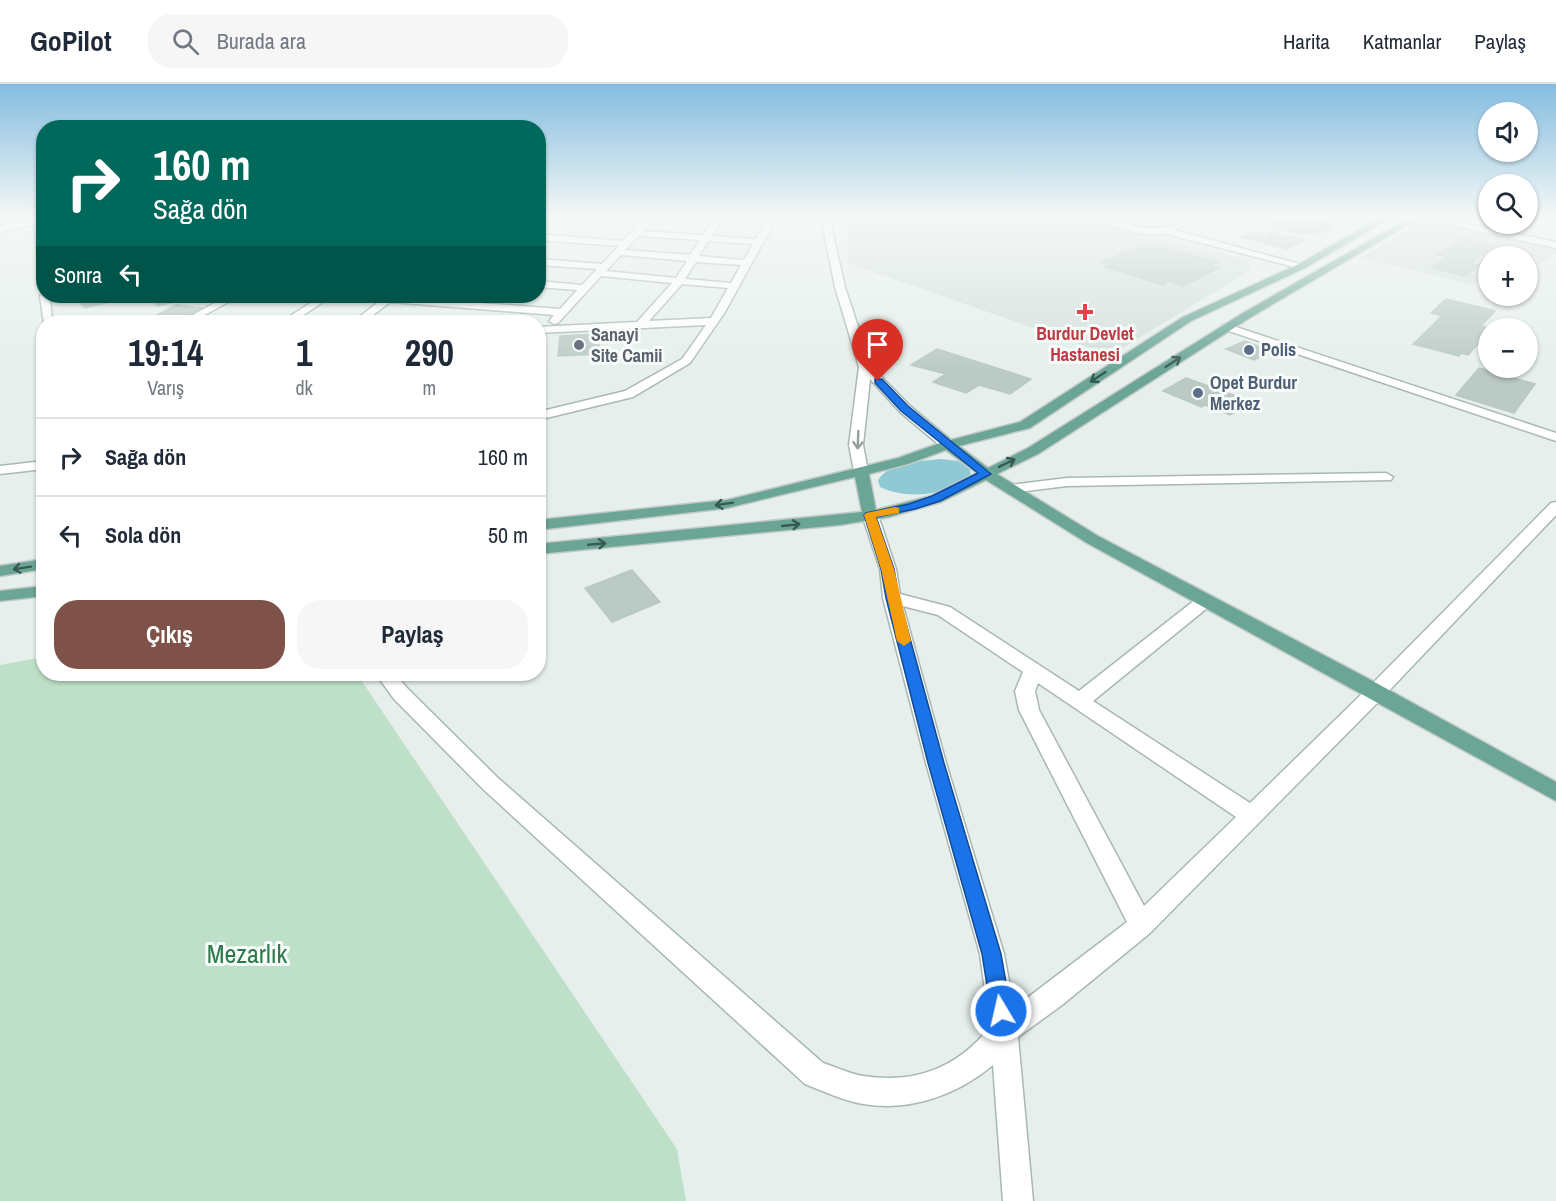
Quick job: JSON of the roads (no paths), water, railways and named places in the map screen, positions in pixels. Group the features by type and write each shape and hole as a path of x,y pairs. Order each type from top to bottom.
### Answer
{"main road":[{"path":"546,524 727,504 903,461 948,445 1025,425 1187,319 1295,269"},
{"path":"546,548 692,536 870,515 911,507 936,499 1065,431 1227,327 1327,269"},
{"path":"948,445 985,474 1092,540 1377,691 1556,792"},
{"path":"861,471 870,515"},
{"path":"0,571 36,565"},
{"path":"0,596 36,592"}],"street":[{"path":"594,269 734,286"},
{"path":"640,325 679,281 686,269"},
{"path":"546,414 629,394 686,361 744,269"},
{"path":"836,269 865,367 856,445 861,471"},
{"path":"546,327 601,270"},
{"path":"546,285 584,288"},
{"path":"197,315 218,303"},
{"path":"297,315 316,303"},
{"path":"367,315 382,303"},
{"path":"459,303 562,312"},
{"path":"546,332 713,321"},
{"path":"1227,327 1556,437"},
{"path":"865,367 905,408 948,445"},
{"path":"0,470 36,466"},
{"path":"1010,489 1067,482 1386,477"},
{"path":"391,681 491,784 815,1074 861,1090 885,1092 914,1090 942,1082 967,1069 987,1052 1004,1031 1053,996 1141,925 1377,691 1556,506"},
{"path":"870,515 888,569 892,598 936,763 992,954 1004,1031 1018,1201"},
{"path":"892,598 944,611 1252,816"},
{"path":"1080,701 1206,600"},
{"path":"1033,670 1025,691 1029,710 1141,925"}],"water":[{"path":"941,459 958,461 969,466 971,475 951,488 927,494 902,494 880,487 878,480 890,469 906,464"}],"place":[{"name":"Burdur Devlet Hastanesi","path":"1085,312"},
{"name":"Sanayi Site Camii","path":"579,345"},
{"name":"Polis","path":"1249,350"},
{"name":"Opet Burdur Merkez","path":"1198,393"}],"park label":[{"name":"Mezarlık","path":"247,954"}]}
